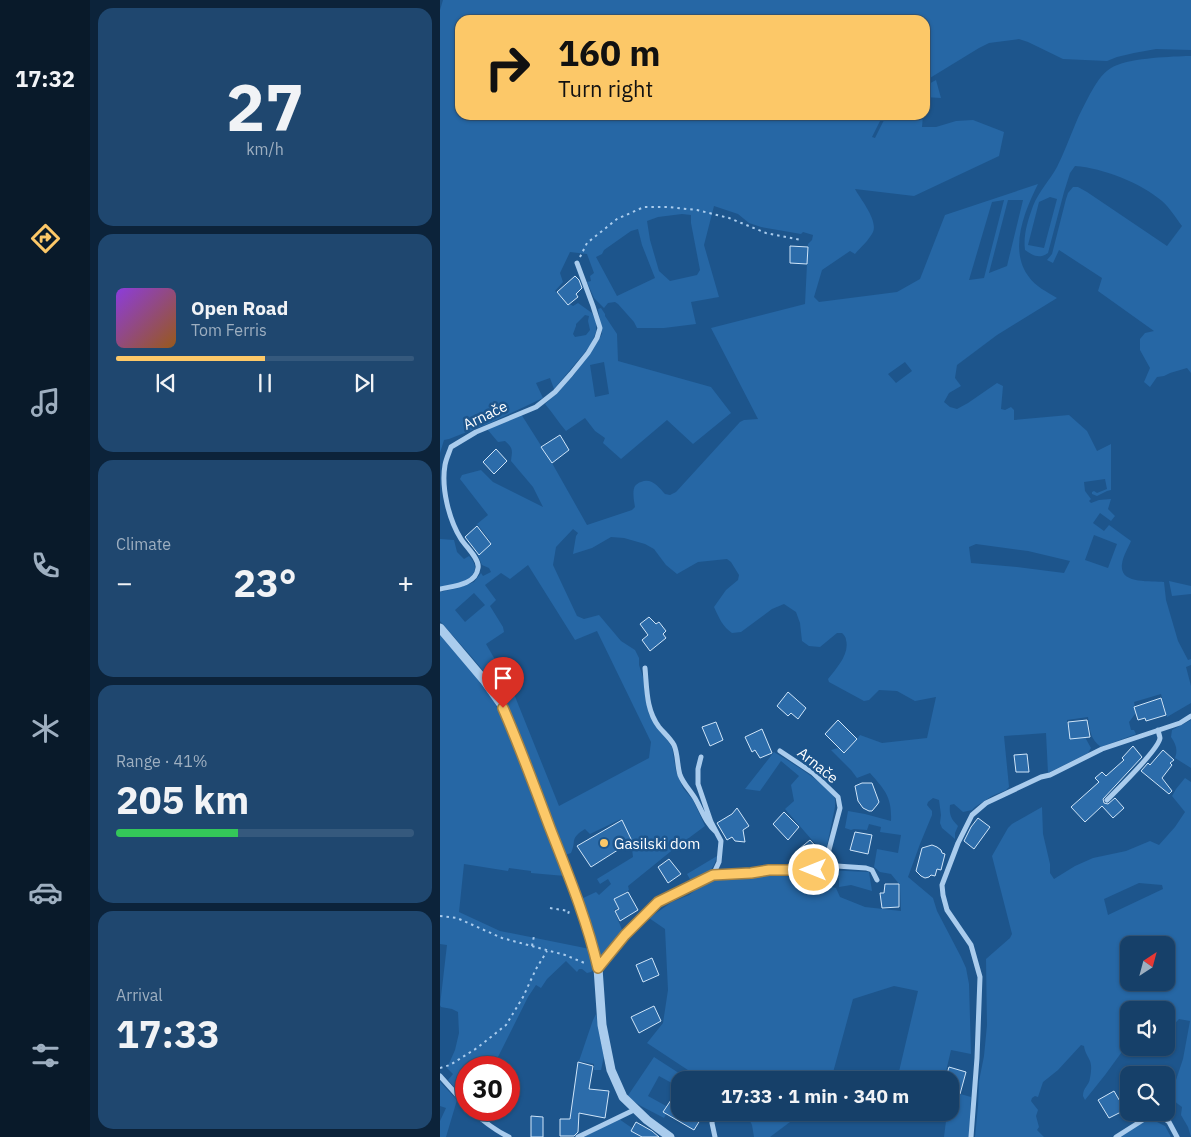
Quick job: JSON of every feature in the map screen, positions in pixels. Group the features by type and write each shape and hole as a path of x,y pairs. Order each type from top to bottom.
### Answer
{"street":[{"name":"Arnače","path":"440,588 460,585 474,578 478,570 478,562 461,539 445,498 445,465 450,447 476,432 536,407 555,392 588,353 597,338 600,328 597,316 577,263"},
{"path":"440,628 484,680 503,708 519,746 594,950 598,968 602,1025 611,1070 623,1098 646,1120 670,1137"},
{"path":"645,668 651,713 674,746 680,774 684,783 695,798 704,819 716,832"},
{"path":"971,1137 977,1058 980,977 970,945 947,910 942,885 958,843 972,815 986,803 1041,777 1050,775 1102,749 1180,723 1191,716"},
{"path":"1107,800 1157,746 1160,738 1158,730"},
{"name":"Arnače","path":"780,751 813,773 838,797 840,808 826,862 822,865"},
{"path":"701,757 698,769 698,784 711,822 721,842 719,862 713,875"},
{"path":"598,968 625,935 658,902 713,875 769,870 814,870 822,865 866,868 872,870 877,880"},
{"path":"440,1076 455,1093"},
{"path":"578,1137 636,1109"},
{"path":"1116,1137 1146,1118 1160,1116 1168,1122 1177,1137"},
{"path":"483,1121 509,1137"},
{"path":"712,1121 715,1137"}],"path":[{"path":"577,263 588,243 602,231 617,219 644,207 697,210 729,218 766,233 801,240"},
{"path":"550,908 569,911 568,914 583,916"},
{"path":"440,916 457,918 502,938 565,955 598,968"},
{"path":"532,946 534,936"},
{"path":"440,1068 450,1065 478,1048 506,1026 547,951"}],"shaded area":[{"path":"443,0 1191,0 1191,50 1156,49 1117,57 1107,61 1063,59 1019,39 989,43 930,78 930,15 455,15 455,120 880,120 872,137 875,138 884,120 923,120 922,127 936,127 956,121 973,120 1004,132 999,156 914,196 855,189 871,216 874,227 873,232 855,254 850,251 822,270 814,297 819,302 897,292 920,279 945,215 1038,184 1024,218 1019,243 1020,255 1029,277 1042,289 1057,298 997,335 957,365 955,378 961,386 949,393 944,402 950,407 957,409 997,383 1003,386 1001,409 1005,410 1011,407 1014,410 1014,420 1069,415 1087,431 1097,451 1111,444 1111,490 1097,496 1092,494 1092,492 1097,493 1107,489 1105,479 1084,482 1085,491 1091,499 1089,501 1091,503 1111,499 1108,509 1115,516 1111,521 1100,513 1093,523 1104,531 1109,525 1131,541 1122,564 1122,571 1125,575 1137,580 1164,582 1166,600 1178,641 1188,660 1191,659 1191,665 1186,667 1191,686 1191,703 1167,717 1161,694 1134,702 1136,713 1129,722 1131,730 1134,730 1136,734 1101,747 1093,737 1088,717 1067,720 1070,739 1087,736 1086,739 1091,748 1088,753 1048,773 1046,733 1004,736 1009,787 972,810 963,812 954,804 950,805 951,817 958,826 955,839 942,828 939,800 933,798 928,802 927,805 932,811 932,815 908,877 933,898 937,911 966,968 969,984 971,1054 951,1050 946,1071 899,1071 918,991 894,986 853,999 833,1071 689,1071 647,1043 663,1023 668,990 665,929 649,918 672,902 689,895 710,879 825,870 869,872 872,891 851,885 839,887 839,878 826,876 824,885 836,888 840,897 865,907 901,911 900,885 891,874 880,872 874,867 877,849 898,853 901,835 880,832 881,827 869,824 867,830 845,828 848,811 891,821 887,794 870,773 857,778 831,750 838,748 845,753 860,735 882,743 927,738 936,697 915,701 897,691 879,690 869,700 864,701 829,682 828,679 846,651 845,637 842,633 837,633 820,647 809,646 802,641 800,623 796,612 784,604 772,609 741,632 732,633 724,625 714,607 726,590 738,580 739,575 727,559 698,562 677,574 666,565 654,549 645,544 624,538 611,537 592,548 573,554 578,533 573,529 556,547 553,565 577,616 584,619 599,615 621,641 635,650 639,658 639,665 644,680 649,714 672,747 676,771 683,788 693,800 705,826 628,886 629,890 614,899 618,908 614,910 623,932 603,958 600,955 581,899 596,892 599,895 611,884 608,879 600,884 597,879 633,857 631,841 621,819 590,834 585,829 580,832 575,838 571,853 565,855 507,707 484,672 440,621 440,592 474,582 481,573 483,576 491,572 489,568 482,565 477,553 491,542 477,524 488,515 460,479 462,475 481,470 493,482 543,507 533,487 511,461 512,452 510,446 505,441 498,442 487,429 521,414 552,463 587,525 632,510 635,507 634,488 640,482 651,482 665,494 670,495 676,492 740,422 758,419 711,328 805,304 808,244 812,240 813,235 761,227 749,223 738,214 714,206 704,245 719,297 691,302 696,324 664,328 637,328 634,322 615,302 608,303 604,308 594,298 587,282 591,281 590,276 594,273 587,254 570,252 560,273 563,282 555,291 566,302 573,306 578,303 592,313 596,322 596,332 591,344 554,389 550,378 536,383 543,398 490,423 444,440 440,453 440,10","holes":["1004,200 984,278 969,280 992,202","1008,200 1023,200 1007,266 989,273","682,214 691,215 700,270 697,275 670,281 659,271 650,240 647,221 658,217","638,229 655,278 617,296 596,257 631,231","585,315 589,316 590,330 586,335 575,337 573,334 576,324","905,362 912,371 896,383 888,374","1094,535 1117,544 1108,568 1085,560","976,544 1028,551 1070,561 1064,573 971,563 969,547","528,565 575,640 597,631 651,742 649,758 559,806 512,689 486,644 504,632 490,606 496,600 485,585 501,573 510,579","474,593 485,605 465,622 455,610"]},
{"path":"1191,56 1191,373 1187,368 1157,377 1150,387 1144,382 1150,368 1140,350 1140,339 1145,333 1154,331 1098,291 1102,278 1059,250 1053,263 1047,260 1052,254 1068,193 1073,187 1078,187 1087,192 1167,246 1182,226 1168,207 1153,194 1133,183 1109,173 1075,166 1070,173 1064,192 1048,253 1039,256 1025,250 1025,233 1035,201 1057,167 1090,94 1107,70 1127,62","holes":["1050,197 1057,199 1044,248 1028,245 1039,202"]},
{"path":"936,80 941,98 930,97 930,83"},
{"path":"601,308 617,334 618,361 711,387 731,413 693,444 667,420 621,459 603,443 605,438 595,431 585,418 566,431 545,404 573,376 602,334 598,309","holes":["604,362 609,394 595,397 590,365"]},
{"path":"440,539 454,540 457,552 464,559 469,556 472,559 475,567 474,572 462,582 440,587"},
{"path":"1169,581 1191,586 1191,594 1172,596"},
{"path":"440,634 483,684 495,703 565,876 531,873 531,871 509,868 508,871 464,864 459,912 500,931 590,949 593,970 587,973 579,969 577,972 566,961 547,979 541,988 536,985 498,1056 455,1056 455,1088 448,1080 453,1074 447,1068 455,1050 459,1033 458,1012 441,1007 440,1005 447,945 440,944"},
{"path":"1191,720 1191,768 1175,758 1176,747 1171,737 1172,730"},
{"path":"774,752 826,787 835,799 825,855 785,809 794,801 791,785 799,776 781,761 760,791 745,789"},
{"path":"1185,778 1191,782 1191,1137 1181,1115 1182,1107 1175,1102 1175,1083 1183,1059 1190,1021 1179,1019 1175,1023 1175,1001 1120,1001 1120,1054 1085,1100 1083,1093 1089,1081 1091,1065 1084,1046 1081,1045 1058,1070 1043,1082 1038,1097 1032,1098 1031,1101 1038,1110 1036,1116 1039,1127 1037,1130 1044,1137 975,1137 979,1081 987,1025 986,959 1012,934 992,856 1008,828 1042,807 1043,834 1050,864 1050,873 1054,879 1093,858 1126,851 1150,841 1159,845 1185,812 1172,796","holes":["1139,883 1162,885 1163,889 1108,915 1104,899"]},
{"path":"717,856 711,870 691,881 687,874"},
{"path":"596,1014 604,1056 601,1070 594,1070 594,1064 579,1061"},
{"path":"654,1057 676,1071 671,1071 671,1083 659,1076 648,1096 668,1107 671,1102 671,1106 664,1118 627,1097"},
{"path":"440,1082 455,1098 455,1107 446,1137 440,1137 440,1121 446,1108 440,1106"},
{"path":"959,1094 971,1097 969,1137 944,1137 946,1121 959,1121"},
{"path":"619,1119 632,1128 631,1131 641,1137 584,1137"},
{"path":"750,1121 791,1121 770,1137 754,1137"},
{"path":"1144,1121 1155,1121 1165,1126 1171,1137 1119,1137"}],"building":[{"path":"790,246 808,247 807,264 790,263"},
{"path":"575,276 582,288 576,294 578,297 568,305 557,292"},
{"path":"560,435 569,450 552,463 541,447"},
{"path":"496,449 507,461 494,474 483,462"},
{"path":"477,526 491,544 479,555 465,537"},
{"path":"649,617 656,624 659,622 666,631 663,634 666,638 650,651 642,640 648,635 640,624"},
{"path":"788,692 806,708 798,719 791,713 788,716 777,706"},
{"path":"1161,698 1166,715 1146,721 1145,718 1138,720 1134,707"},
{"path":"838,720 857,739 844,753 825,734"},
{"path":"1087,720 1090,737 1070,739 1068,722"},
{"path":"716,722 723,740 710,746 702,727"},
{"path":"762,729 772,753 760,758 755,750 752,752 745,737"},
{"path":"1133,746 1142,757 1103,799 1104,803 1108,804 1115,798 1124,808 1113,818 1102,806 1085,822 1071,807 1099,782 1095,778 1102,772 1106,776 1124,760 1122,758"},
{"path":"1163,750 1174,760 1170,763 1172,765 1162,778 1172,791 1169,794 1141,771 1148,763 1150,765"},
{"path":"1027,754 1029,772 1016,772 1014,755"},
{"path":"862,783 872,783 879,802 872,811 863,808 858,801 855,786"},
{"path":"737,808 749,826 743,830 745,842 735,841 732,837 727,840 717,823 732,814"},
{"path":"784,812 799,827 788,840 773,824"},
{"path":"978,818 990,827 974,849 964,841"},
{"name":"Gasilski dom","path":"622,820 632,841 591,867 577,846"},
{"path":"855,832 872,835 868,854 850,850"},
{"path":"810,840 822,853 810,863 799,849"},
{"path":"932,845 945,854 941,870 937,869 935,876 931,875 925,878 916,871 922,848"},
{"path":"669,859 681,874 668,883 658,867"},
{"path":"885,884 899,884 899,907 882,908 880,893 884,893"},
{"path":"628,892 638,910 620,921 615,911 619,909 614,899"},
{"path":"652,958 659,975 643,982 636,965"},
{"path":"654,1006 661,1021 639,1033 631,1017"},
{"path":"578,1062 593,1066 589,1089 609,1091 605,1118 579,1113 578,1132 574,1136 560,1136 560,1119 570,1119"},
{"path":"949,1067 966,1072 960,1094 959,1071 948,1071"},
{"path":"1114,1091 1120,1101 1120,1112 1109,1118 1098,1100"},
{"path":"671,1100 671,1117 663,1112"},
{"path":"531,1116 543,1117 543,1137 531,1137"},
{"path":"678,1121 700,1121 694,1130"},
{"path":"636,1122 659,1137 642,1137 631,1131"}],"place":[{"name":"Gasilski dom","path":"604,843"}],"route":[{"path":"503,708 569,876 594,950 598,968 625,935 658,902 713,875 769,870 814,870"}]}
